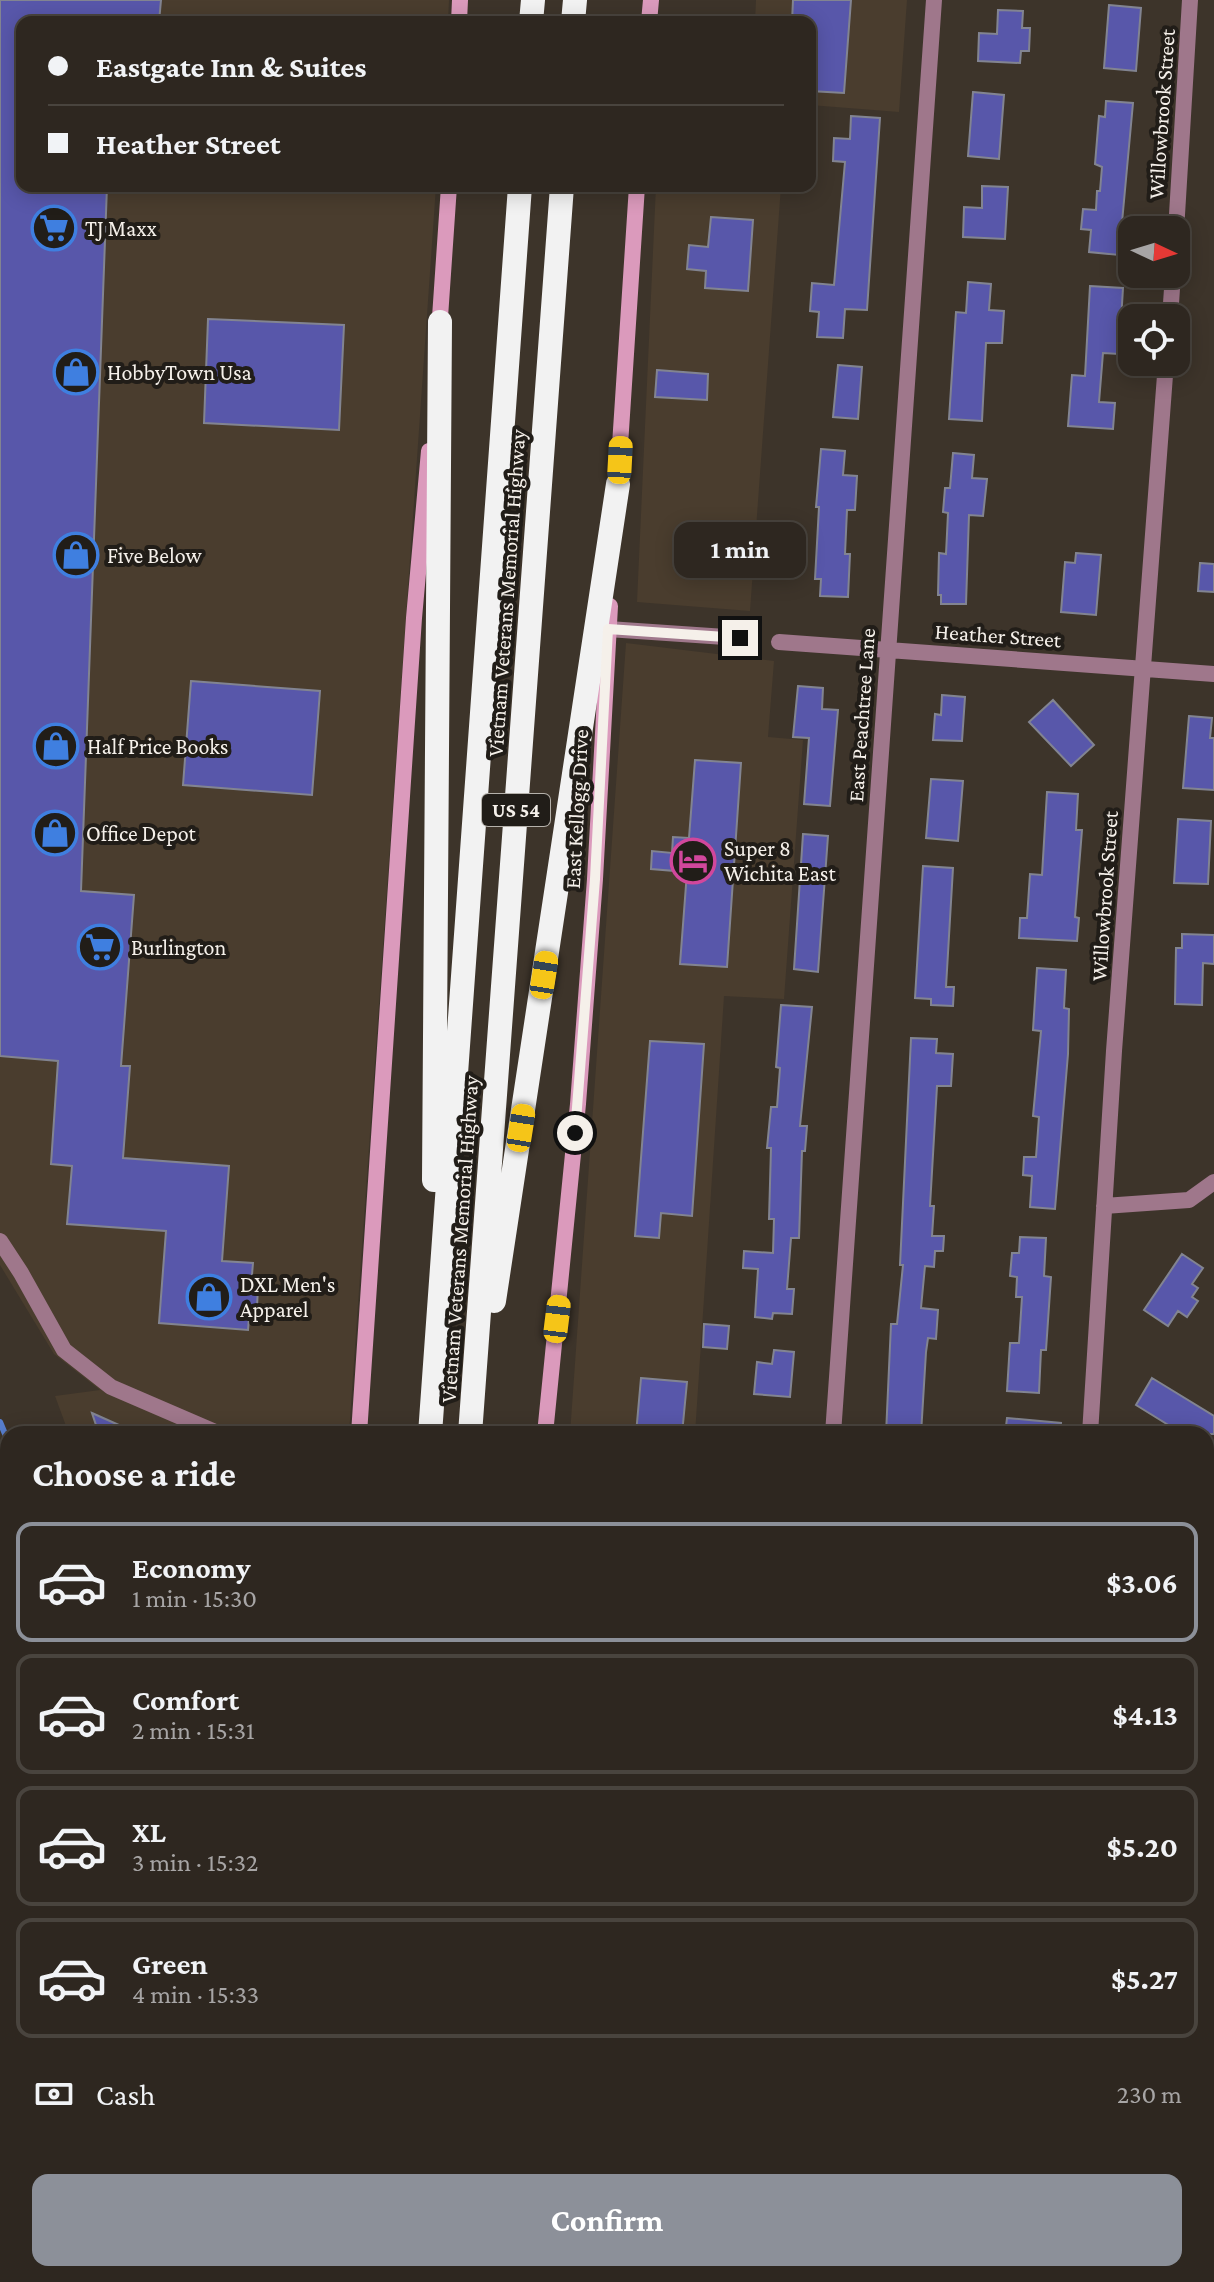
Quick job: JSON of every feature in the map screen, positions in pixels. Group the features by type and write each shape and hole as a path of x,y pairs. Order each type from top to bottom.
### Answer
{"highway":[{"name":"Vietnam Veterans Memorial Highway","path":"430,1426 520,192"},
{"name":"Vietnam Veterans Memorial Highway","path":"473,1426 562,192"},
{"path":"432,1398 440,322"},
{"path":"473,1426 618,484"}],"main road":[{"path":"360,1426 414,618 449,192"},
{"name":"East Kellogg Drive","path":"546,1426 578,1104 595,879 637,192"}],"street":[{"name":"East Peachtree Lane","path":"834,1426 934,0"},
{"name":"Willowbrook Street","path":"1177,216 1190,0"},
{"name":"Willowbrook Street","path":"1090,1426 1165,376"},
{"path":"608,629 740,638"},
{"name":"Heather Street","path":"779,642 1214,674"},
{"path":"1104,1206 1189,1200 1214,1182"},
{"path":"0,1241 64,1350 111,1387 201,1426"}],"shaded area":[{"path":"0,0 449,0 448,16 16,16 16,192 436,192 350,1426 66,1426 55,1396 100,1390 54,1354 0,1265"},
{"path":"756,0 907,0 899,112 816,105 816,16 755,16"},
{"path":"656,192 781,192 750,611 637,602"},
{"path":"626,643 774,661 768,737 803,740 784,999 724,996 696,1426 571,1426"}],"building":[{"path":"0,0 161,0 160,16 16,16 16,192 107,192 81,891 134,895 121,1066 130,1066 123,1158 229,1166 222,1261 253,1263 251,1286 258,1287 257,1307 250,1306 248,1330 159,1323 166,1231 67,1224 72,1166 51,1164 58,1061 0,1056"},
{"path":"793,0 851,0 844,93 816,91 816,16 792,16"},
{"path":"1109,5 1141,8 1136,71 1104,68"},
{"path":"998,10 1023,11 1022,28 1030,28 1029,51 1021,51 1020,63 978,61 979,33 997,34"},
{"path":"973,92 1004,95 999,159 968,156"},
{"path":"1106,101 1133,103 1123,216 1118,216 1118,255 1089,252 1091,230 1081,229 1083,209 1096,210 1102,167 1095,164 1099,116 1105,117"},
{"path":"851,116 880,118 867,310 845,309 843,338 817,337 819,312 810,311 812,283 834,285 845,162 833,161 834,138 850,139"},
{"path":"982,186 1008,187 1005,239 963,237 964,207 982,208"},
{"path":"711,217 753,220 748,291 705,288 706,271 687,269 689,245 708,247"},
{"path":"968,282 991,284 989,310 1004,311 1002,343 986,343 982,421 949,419 956,312 966,313"},
{"path":"1090,286 1123,288 1122,304 1118,304 1118,354 1103,353 1099,402 1115,403 1113,429 1068,426 1072,375 1085,376"},
{"path":"208,319 344,325 339,430 204,423"},
{"path":"838,365 862,367 858,419 833,417"},
{"path":"657,370 708,374 707,400 655,397"},
{"path":"821,449 845,451 843,475 857,476 855,510 847,510 845,554 850,554 848,597 820,596 821,579 815,579"},
{"path":"953,453 974,455 972,478 987,479 983,516 969,515 966,604 941,604 941,595 938,595 939,553 946,554 948,513 943,512 945,488 950,488"},
{"path":"1076,553 1101,555 1096,615 1061,612 1065,562 1075,563"},
{"path":"1200,563 1214,564 1214,592 1198,591"},
{"path":"191,681 320,691 312,795 183,785"},
{"path":"798,686 823,688 822,709 838,710 830,806 804,804 809,738 793,737"},
{"path":"942,695 965,697 962,741 933,740 935,714 941,715"},
{"path":"1053,700 1094,745 1071,766 1029,722"},
{"path":"1189,716 1212,718 1210,738 1214,738 1214,790 1183,788"},
{"name":"Super 8 Wichita East","path":"695,760 741,763 727,967 680,964 687,872 651,869 652,851 672,853 673,837 689,838"},
{"path":"931,779 963,781 958,841 926,838"},
{"path":"1047,792 1078,794 1076,830 1082,830 1075,917 1079,918 1077,941 1019,938 1020,918 1027,918 1030,874 1042,875"},
{"path":"1178,819 1211,821 1208,884 1174,883"},
{"path":"803,834 828,836 818,972 794,969"},
{"path":"923,866 953,868 946,987 954,987 953,1006 931,1005 931,999 915,998"},
{"path":"1182,934 1214,935 1214,964 1203,963 1202,1005 1175,1004 1176,948 1182,948"},
{"path":"1037,968 1066,970 1064,1008 1069,1009 1055,1209 1030,1207 1032,1176 1023,1175 1024,1157 1036,1157 1039,1117 1033,1116 1041,1031 1033,1030"},
{"path":"781,1005 812,1007 800,1126 807,1126 805,1151 802,1151 799,1238 791,1238 787,1289 794,1289 792,1314 773,1313 772,1319 755,1317 758,1269 743,1268 744,1251 773,1253 774,1219 769,1219 771,1148 767,1148 771,1107 777,1107 780,1068 776,1067"},
{"path":"911,1038 937,1039 936,1053 953,1054 951,1086 937,1086 930,1206 934,1206 932,1236 944,1236 943,1251 935,1251 934,1267 925,1266 921,1308 938,1310 936,1339 928,1338 926,1352 921,1426 886,1426 891,1324 897,1324 903,1265 900,1265"},
{"path":"650,1041 704,1044 692,1216 661,1213 659,1238 635,1236"},
{"path":"1020,1237 1046,1238 1044,1276 1051,1277 1046,1350 1041,1350 1039,1393 1007,1391 1010,1343 1019,1343 1022,1297 1016,1297 1017,1277 1010,1276 1012,1253 1019,1253"},
{"path":"1182,1254 1203,1268 1192,1284 1198,1288 1192,1297 1198,1301 1187,1317 1178,1311 1168,1326 1144,1310"},
{"path":"704,1324 729,1326 727,1349 703,1347"},
{"path":"774,1350 794,1352 790,1397 754,1394 757,1362 772,1364"},
{"path":"641,1378 687,1382 683,1426 637,1426"},
{"path":"1152,1378 1214,1416 1214,1426 1170,1426 1136,1405"},
{"path":"92,1413 121,1426 96,1426"},
{"path":"1007,1418 1061,1423 1061,1426 1006,1426"}],"waterway":[{"path":"0,1422 2,1426"}],"place":[{"name":"TJ Maxx","path":"54,228"},
{"name":"HobbyTown Usa","path":"76,372"},
{"name":"Five Below","path":"76,555"},
{"name":"Half Price Books","path":"56,746"},
{"name":"Office Depot","path":"55,833"},
{"name":"Super 8 Wichita East","path":"693,861"},
{"name":"Burlington","path":"100,947"},
{"name":"DXL Men's Apparel","path":"209,1297"}],"route":[{"path":"575,1133 595,879 608,629 740,638"}]}
